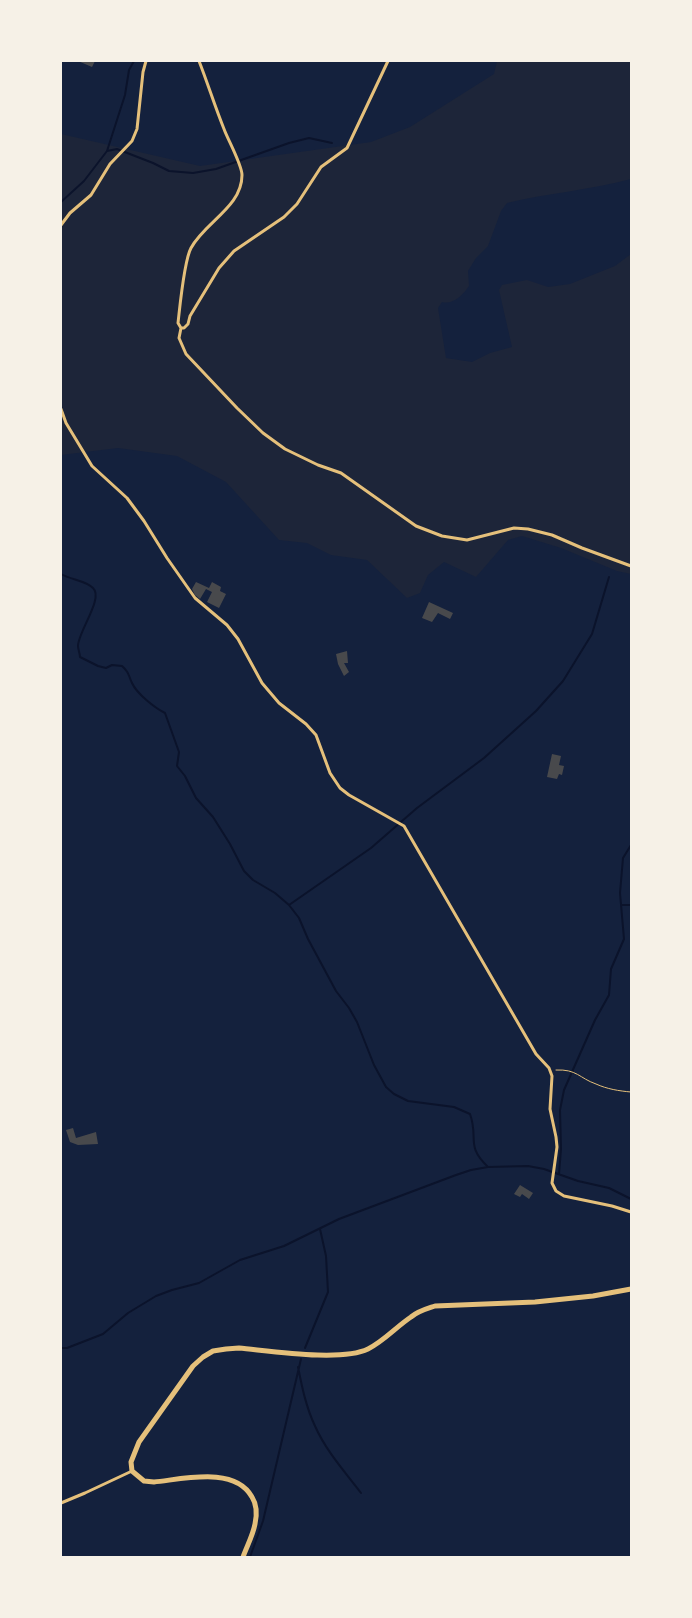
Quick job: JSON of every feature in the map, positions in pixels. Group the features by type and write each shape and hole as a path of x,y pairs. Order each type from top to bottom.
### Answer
{"main road":[{"path":"243,1557 255,1524 256,1512 255,1501 241,1484 230,1479 218,1477 154,1482 144,1481 132,1470 131,1462 139,1442 179,1383 202,1357 213,1352 239,1348 327,1355 354,1354 380,1342 411,1316 435,1306 535,1302 593,1296 631,1289"}],"street":[{"path":"61,225 70,214 91,196 110,164 132,142 137,129 143,72 146,61"},
{"path":"199,61 224,130 243,173 240,190 233,203 190,248 178,323 180,328 179,338 186,354 237,408 263,433 285,450 341,473 416,526 430,533 467,540 514,528 528,529 552,535 631,566"},
{"path":"180,328 184,328 188,324 194,310 220,268 234,251 284,217 297,204 321,167 347,148 388,61"},
{"path":"61,409 66,423 92,466 127,498 195,598 227,625 238,639 262,683 279,703 306,724 316,735 330,773 340,788 404,826 532,1047 550,1071 552,1081 550,1109 557,1147 552,1184 556,1191 564,1196 631,1212"},
{"path":"61,1503 85,1494 132,1470"}],"path":[{"path":"550,1071 565,1070 576,1072 594,1084 631,1092"}],"shaded area":[{"path":"497,61 631,61 631,179 507,203 501,211 488,246 476,258 468,271 469,286 457,298 450,302 442,302 438,308 446,358 472,362 490,353 512,347 499,290 502,285 527,280 548,287 570,284 615,266 631,254 631,574 617,571 561,548 522,536 508,540 476,577 444,562 428,575 420,593 407,598 367,560 331,555 307,543 279,540 226,482 177,456 118,448 61,455 61,134 200,166 371,142 410,127 494,74"}],"building":[{"path":"78,61 95,61 92,67"},
{"path":"196,582 209,588 212,582 221,587 220,591 226,594 219,608 207,602 212,592 206,589 200,599 195,595 192,589"},
{"path":"429,602 453,613 450,619 438,613 432,622 422,618"},
{"path":"347,651 348,663 344,663 349,672 344,676 338,664 336,654"},
{"path":"552,754 561,756 559,765 564,766 562,775 559,774 557,779 547,777"},
{"path":"73,1128 76,1138 96,1132 98,1144 78,1145 70,1142 66,1130"},
{"path":"520,1185 533,1193 529,1199 522,1194 520,1197 514,1194"}],"waterway":[{"path":"61,202 84,181 107,151 125,95 129,70 134,61"},
{"path":"107,151 117,149 169,171 193,173 216,169 289,143 309,138 332,143"},
{"path":"61,574 86,583 96,593 93,607 79,640 80,657 106,668 112,665 122,666 128,672 138,692 165,713 179,752 177,766 185,776 196,798 213,817 244,871 253,880 275,893 289,905 299,918 336,991 357,1022 374,1065 386,1087 394,1094 408,1101 454,1107 470,1114 477,1153 488,1167 528,1166 544,1169 578,1181 609,1188 631,1199"},
{"path":"289,905 371,848 417,808 484,758 536,711 563,681 592,634 609,577"},
{"path":"559,1174 561,1149 560,1110 564,1090 595,1020 609,995 611,969 624,939 620,893 623,858 631,845"},
{"path":"621,905 631,905"},
{"path":"61,1348 67,1348 103,1334 128,1313 156,1296 199,1283 240,1260 284,1246 339,1219 456,1175 488,1167"},
{"path":"305,1348 328,1292 326,1256 320,1229"},
{"path":"250,1557 263,1521 301,1359"},
{"path":"298,1367 307,1404 319,1435 361,1493"}]}
